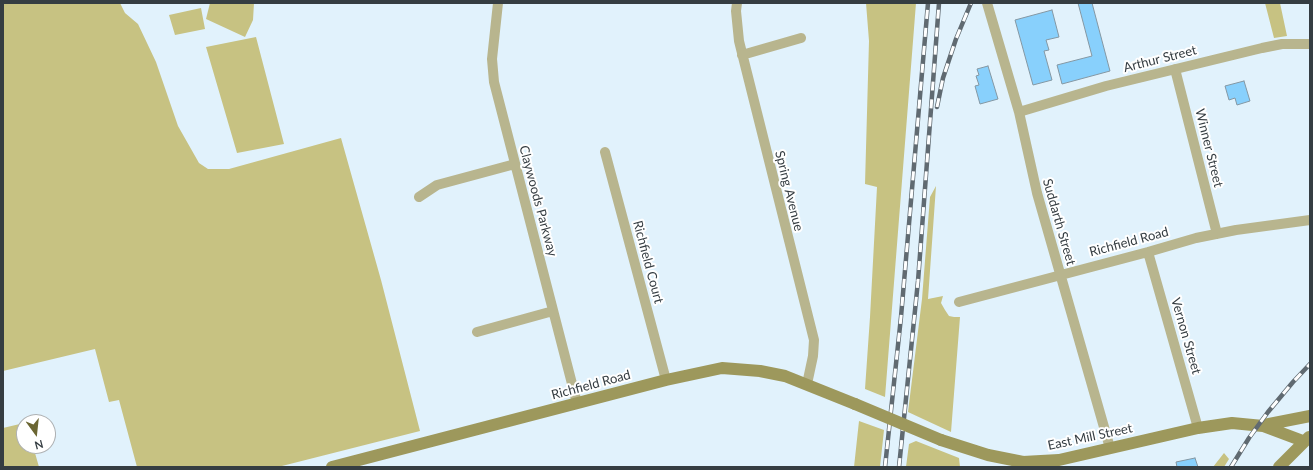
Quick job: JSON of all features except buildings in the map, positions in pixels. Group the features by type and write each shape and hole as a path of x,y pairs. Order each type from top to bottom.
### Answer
{"street":[{"name":"Claywoods Parkway","path":"498,3 492,59 494,82 577,403"},
{"name":"Spring Avenue","path":"737,3 736,12 742,55 814,340 813,356 807,384"},
{"name":"Suddarth Street","path":"987,3 1019,112 1037,193 1110,448"},
{"path":"742,55 801,38"},
{"name":"Arthur Street","path":"1019,112 1106,86 1262,48 1282,44 1310,44"},
{"name":"Winner Street","path":"1176,69 1217,234"},
{"name":"Richfield Court","path":"604,152 666,380"},
{"path":"419,197 437,185 515,164"},
{"name":"Richfield Road","path":"958,302 1196,238 1236,230 1310,220"},
{"name":"Vernon Street","path":"1148,252 1198,428"},
{"path":"477,332 553,311"},
{"name":"Richfield Road","path":"332,467 666,380 722,368 760,370 785,376 855,404"},
{"name":"East Mill Street","path":"855,404 941,440 988,455 1007,463 1052,460 1198,428 1232,423 1263,426 1307,439"},
{"path":"1263,426 1310,416"},
{"path":"1279,467 1307,439"}],"shaded area":[{"path":"3,3 120,3 125,13 138,24 156,62 178,126 199,163 208,169 229,169 341,138 381,280 420,431 278,467 137,467 119,400 109,402 95,349 3,371"},
{"path":"210,3 254,3 253,20 245,37 206,19"},
{"path":"866,3 916,3 885,397 865,389 877,187 865,184 869,41"},
{"path":"1265,3 1280,3 1287,36 1274,38"},
{"path":"201,8 205,29 175,35 169,15"},
{"path":"256,37 284,144 237,153 206,47"},
{"path":"936,186 928,299 943,296 941,303 949,316 960,317 951,432 908,412 922,299 930,197"},
{"path":"859,421 884,430 880,467 854,467"},
{"path":"16,425 16,454 35,454 39,467 3,467 3,428"},
{"path":"916,441 959,458 960,467 906,467 909,444"},
{"path":"1224,453 1229,459 1224,467 1213,467"}],"railway":[{"path":"885,467 901,317 928,3"},
{"path":"899,467 918,281 939,3"},
{"path":"937,107 943,78 956,39 971,3"},
{"path":"1231,467 1249,438 1268,412 1310,364"}]}
